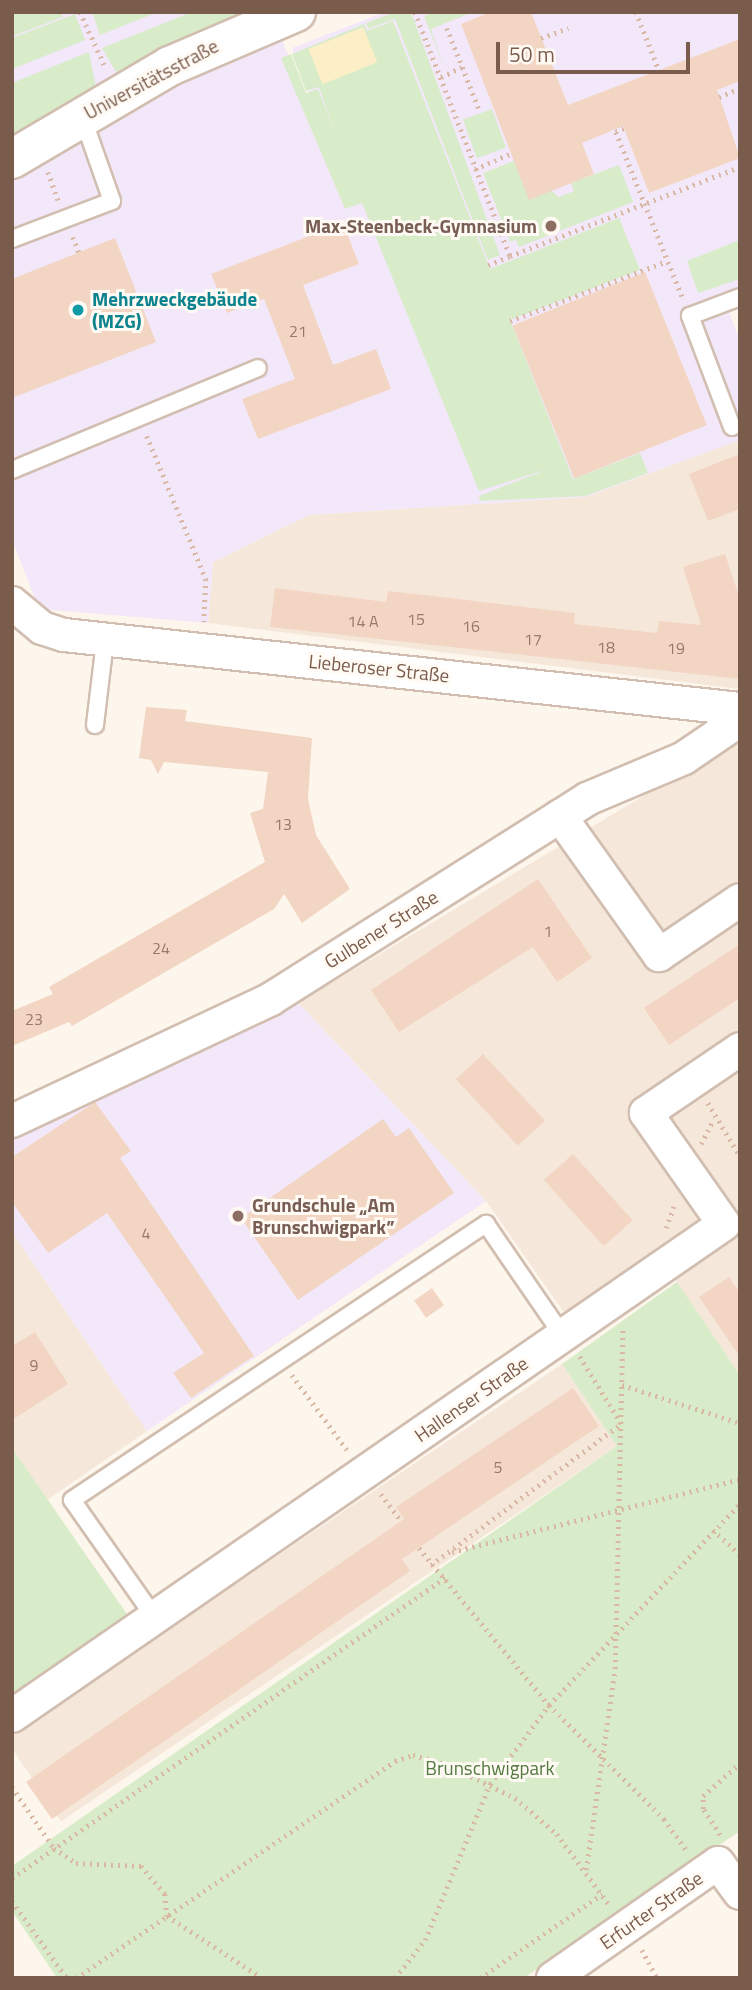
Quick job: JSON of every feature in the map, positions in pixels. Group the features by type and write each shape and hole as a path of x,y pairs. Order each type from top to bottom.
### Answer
{"street":[{"name":"Universitätsstraße","path":"12,159 81,115 170,66 296,12"},
{"name":"Lieberoser Straße","path":"18,609 64,635 740,709"},
{"name":"Gulbener Straße","path":"12,1121 271,999 560,816 684,758 740,720"},
{"path":"560,816 659,955 740,900"},
{"name":"Hallenser Straße","path":"12,1716 569,1342 724,1224 646,1113 740,1049"},
{"name":"Erfurter Straße","path":"553,1978 718,1863 740,1893"}],"lane":[{"path":"12,239 113,201 81,115"},
{"path":"732,427 690,316 740,297"},
{"path":"12,470 258,368"},
{"path":"95,726 105,640"},
{"path":"155,1618 72,1500 281,1360 486,1224 569,1342"}],"path":[{"path":"80,12 93,46"},
{"path":"415,12 510,256"},
{"path":"636,12 659,70"},
{"path":"447,28 479,109"},
{"path":"541,38 568,28"},
{"path":"441,77 461,67"},
{"path":"719,97 740,88"},
{"path":"624,129 616,132 690,316"},
{"path":"475,169 512,153"},
{"path":"488,265 740,167"},
{"path":"510,321 667,261"},
{"path":"139,417 206,579 204,630"},
{"path":"706,1099 740,1156"},
{"path":"586,1870 604,1757 617,1632 623,1315"},
{"path":"569,1342 621,1424"},
{"path":"281,1360 348,1452"},
{"path":"622,1385 740,1423"},
{"path":"431,1565 621,1424"},
{"path":"448,1553 620,1506 740,1479"},
{"path":"376,1487 401,1521"},
{"path":"395,1978 425,1940 491,1784 549,1705 740,1504"},
{"path":"713,1530 740,1554"},
{"path":"419,1548 431,1565 446,1577 549,1705 664,1819 695,1863"},
{"path":"12,1878 446,1577"},
{"path":"76,1978 395,1761 413,1755 491,1784 557,1834 586,1870 625,1927"},
{"path":"718,1832 703,1810 703,1796 740,1763"},
{"path":"12,1787 54,1848 76,1863 141,1866 165,1894 167,1916"},
{"path":"480,1978 602,1894"},
{"path":"12,1901 67,1978"},
{"path":"167,1916 262,1978"}],"shaded area":[{"path":"12,12 270,12 327,149 331,147 292,48 385,12 740,12 740,305 728,309 740,341 740,440 585,497 309,515 213,562 208,623 39,609 12,540"},
{"path":"740,440 740,689 208,623 213,562 309,515 585,497"},
{"path":"740,738 740,1375 677,1282 670,1249 567,1317 486,1201 298,1003"},
{"name":"Grundschule „Am Brunschwigpark”","path":"298,1003 486,1201 147,1431 12,1232 12,1135"},
{"path":"12,1232 147,1431 47,1500 12,1448"},
{"path":"562,1364 617,1446 61,1821 12,1749 12,1735"}],"green space":[{"path":"12,12 61,12 63,17 13,36"},
{"path":"92,12 158,12 100,35"},
{"path":"192,12 253,12 116,72 102,48"},
{"path":"395,12 411,12 500,255 488,260 395,19 368,29 366,23"},
{"path":"434,12 473,12 431,29 444,67 424,16"},
{"path":"75,14 85,40 12,69 12,38"},
{"path":"393,21 490,269 619,218 640,270 510,320 573,479 640,453 648,473 585,496 480,501 479,496 548,469 479,491 362,203 345,209 281,58 291,54 306,93 318,89 335,133 319,87 306,91 292,54 364,24 367,31"},
{"path":"89,52 96,87 12,142 12,83"},
{"path":"492,109 506,148 477,158 463,120"},
{"path":"514,161 559,197 574,191 571,183 619,165 633,202 519,247 516,240 510,242 483,173"},
{"path":"740,240 740,279 698,293 687,261"},
{"name":"Brunschwigpark","path":"677,1282 740,1375 740,1831 524,1978 57,1978 12,1911 12,1866 617,1446 562,1364"},
{"path":"12,1448 131,1620 12,1699"}],"sand":[{"path":"363,27 377,62 323,84 308,49"}],"building":[{"path":"490,12 531,12 568,105 740,39 740,81 717,90 740,158 649,193 623,126 582,143 594,174 529,200 461,24"},
{"path":"343,223 359,264 303,285 333,365 376,349 391,389 258,439 242,399 295,379 264,299 227,313 211,274"},
{"name":"Mehrzweckgebäude (MZG)","path":"115,238 156,342 12,398 12,279"},
{"path":"645,272 707,425 574,479 512,326"},
{"path":"740,454 740,509 708,521 689,474"},
{"path":"725,554 740,599 740,679 270,627 275,588 386,602 388,591 450,598 575,613 574,624 657,633 659,621 701,625 683,567"},
{"path":"146,707 187,710 185,721 312,738 308,799 316,835 350,889 302,923 284,894 274,909 72,1026 69,1022 12,1046 12,1011 53,994 49,987 265,862 250,813 263,809 268,772 164,762 158,774 151,760 139,758"},
{"path":"538,879 592,958 557,982 533,947 399,1032 371,990"},
{"path":"740,944 740,998 669,1045 644,1008"},
{"path":"483,1054 545,1121 518,1146 456,1079"},
{"path":"95,1102 131,1151 120,1158 254,1356 191,1398 173,1373 204,1353 107,1213 48,1253 12,1202 12,1157"},
{"path":"383,1119 396,1137 409,1128 454,1193 298,1300 241,1218"},
{"path":"573,1154 633,1220 604,1246 544,1180"},
{"path":"729,1277 740,1293 740,1357 699,1297"},
{"path":"432,1288 444,1305 426,1318 414,1301"},
{"path":"35,1332 68,1384 12,1420 12,1346"},
{"path":"573,1388 599,1426 402,1559 410,1571 52,1819 26,1782 404,1519 396,1507"}],"place":[{"name":"Max-Steenbeck-Gymnasium","path":"551,226"},
{"name":"Mehrzweckgebäude (MZG)","path":"78,310"},
{"name":"Grundschule „Am Brunschwigpark”","path":"238,1216"}]}
